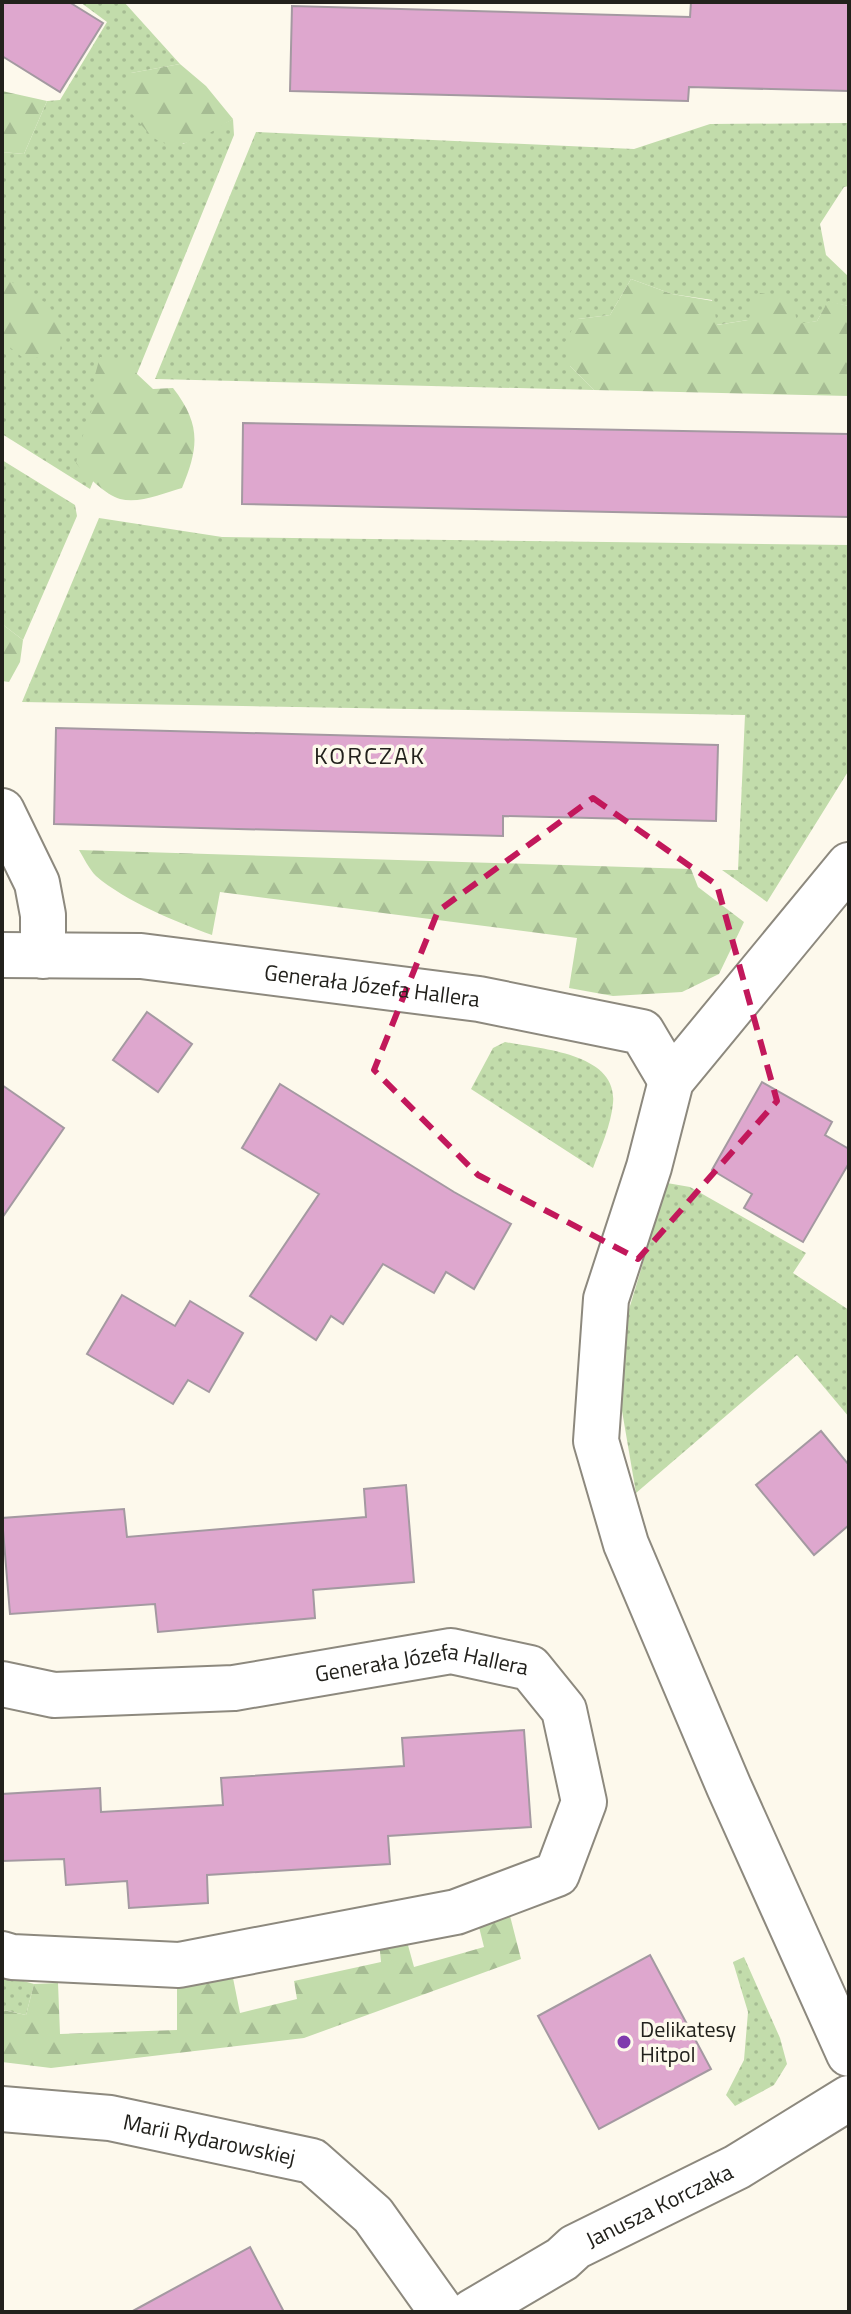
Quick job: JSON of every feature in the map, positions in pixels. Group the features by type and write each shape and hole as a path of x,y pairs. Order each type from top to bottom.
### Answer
{"street":[{"name":"Generała Józefa Hallera","path":"2,811 37,883 43,915 22,955 141,956 464,997 533,1009 642,1032 671,1081"},
{"path":"849,865 671,1081 649,1167 606,1299 596,1441 626,1544 729,1787 849,2054"},
{"name":"Generała Józefa Hallera","path":"2,1684 54,1695 234,1688 451,1651 530,1668 564,1710 584,1802 557,1874 456,1912 179,1965 2,1954"},
{"name":"Janusza Korczaka","path":"472,2312 562,2259 575,2247 737,2167 849,2098"},
{"name":"Marii Rydarowskiej","path":"2,2109 110,2118 312,2161 373,2215 442,2312"}],"highlighted area":[{"path":"593,798 717,885 777,1101 638,1259 478,1175 374,1070 438,911"}],"green space":[{"path":"80,2 124,2 180,64 131,73 183,144 233,119 234,135 90,489 2,434 2,152 24,154 47,101 60,100 107,22"},
{"path":"180,64 206,86 233,119 186,143 166,144 153,137 126,107 131,73"},
{"path":"2,91 47,101 24,154 2,152"},
{"path":"849,123 849,186 844,187 820,224 826,255 849,277 849,306 828,302 817,321 796,325 748,320 716,325 712,300 672,294 631,279 610,315 578,319 570,366 594,390 155,379 256,132 634,149 710,124"},
{"path":"2,276 46,303 64,325 60,350 27,361 2,341"},
{"path":"631,279 672,294 713,301 717,325 748,320 760,293 793,298 797,324 817,321 828,301 849,306 849,396 594,390 570,366 565,342 578,319 610,315"},
{"path":"100,357 127,359 153,389 173,388 182,401 193,425 194,448 182,488 143,499 120,499 96,484 76,463 98,392 95,375"},
{"path":"2,460 75,505 77,516 23,640 2,624"},
{"path":"99,518 222,537 849,545 849,770 767,902 722,870 738,870 745,715 22,702"},
{"path":"2,624 23,640 20,662 9,682 2,681"},
{"path":"79,850 691,869 698,887 744,922 719,974 682,992 613,996 569,988 577,938 220,892 212,935 121,894 96,876"},
{"path":"505,1042 574,1056 603,1073 611,1086 613,1103 608,1128 593,1168 471,1089 493,1048"},
{"path":"667,1183 690,1187 806,1253 793,1273 849,1310 849,1417 797,1355 636,1493 620,1399 627,1316"},
{"path":"507,1904 521,1959 304,2038 51,2068 2,2062 3,2010 26,2015 34,1984 58,1983 60,2034 177,2030 177,1985 232,1973 240,2013 297,1999 294,1981 381,1962 378,1931 403,1927 414,1967 484,1947 475,1911"},
{"path":"744,1957 780,2038 787,2064 774,2085 735,2106 726,2095 744,2060 748,2012 733,1962"},
{"path":"2,1975 34,1984 26,2015 4,2010 2,2014"}],"building":[{"path":"2,2 69,2 103,23 60,92 2,56"},
{"path":"691,2 849,2 849,91 689,87 688,101 290,91 292,6 690,17"},
{"path":"243,423 849,434 849,517 242,504"},
{"path":"56,728 718,745 716,821 503,816 503,836 54,824"},
{"path":"147,1012 192,1044 158,1092 113,1060"},
{"path":"762,1082 832,1122 825,1135 849,1149 849,1163 803,1242 744,1208 752,1194 712,1170"},
{"path":"280,1084 511,1224 474,1289 446,1272 434,1293 383,1264 343,1324 331,1316 316,1340 250,1296 319,1194 242,1148"},
{"path":"2,1085 64,1128 2,1218"},
{"path":"122,1295 175,1326 190,1301 243,1333 209,1392 188,1380 173,1404 87,1354"},
{"path":"821,1431 849,1465 849,1525 814,1555 756,1485"},
{"path":"406,1485 414,1582 313,1590 315,1618 158,1632 155,1604 10,1614 2,1518 124,1509 127,1537 366,1517 364,1489"},
{"path":"524,1730 531,1827 388,1836 390,1864 207,1875 208,1903 129,1908 127,1881 66,1885 64,1859 2,1861 2,1794 100,1788 101,1812 223,1805 221,1778 404,1766 402,1738"},
{"name":"Delikatesy Hitpol","path":"650,1955 711,2069 599,2129 538,2016"},
{"path":"250,2247 284,2312 131,2312"}],"place":[{"name":"Delikatesy Hitpol","path":"624,2042"}],"district":[{"name":"KORCZAK","path":"370,756"}]}
